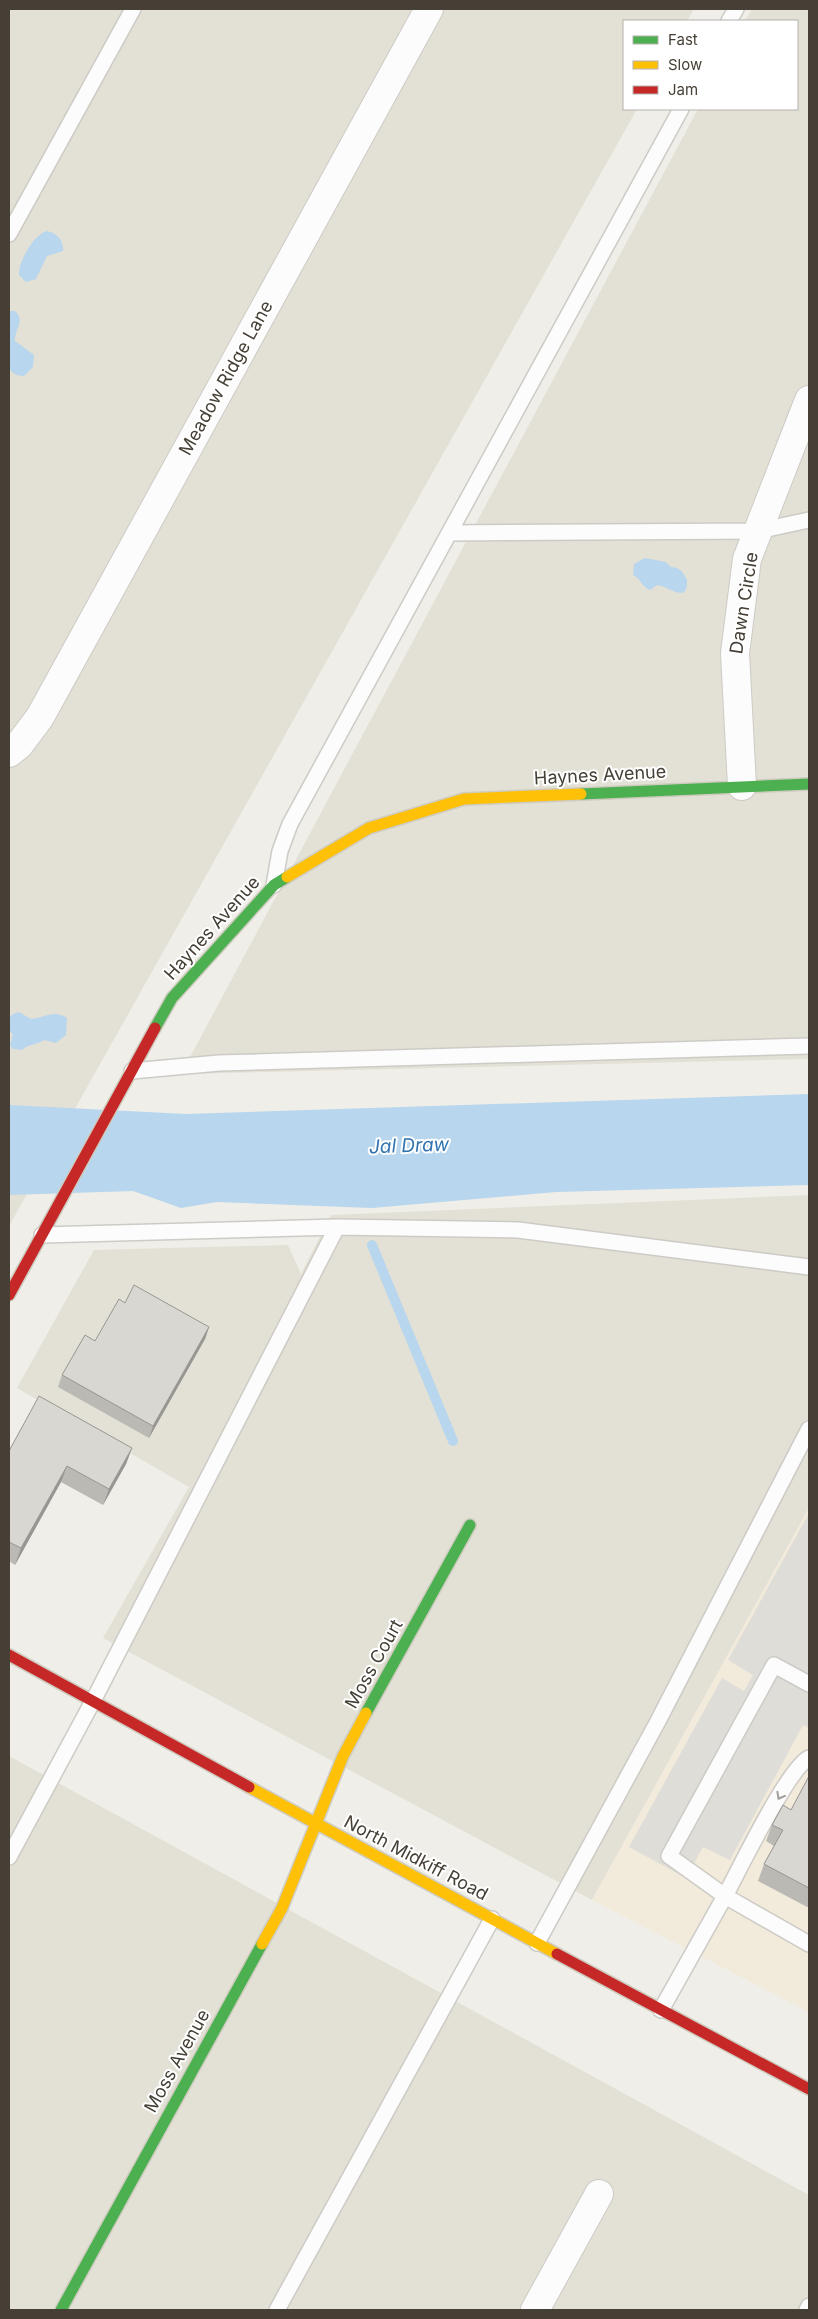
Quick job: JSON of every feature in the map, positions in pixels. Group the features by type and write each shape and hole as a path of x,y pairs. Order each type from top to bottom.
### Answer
{"street":[{"name":"Meadow Ridge Lane","path":"14,749 45,709 429,9"},
{"name":"Dawn Circle","path":"742,786 735,653 748,559 809,400"},
{"name":"Haynes Avenue","path":"9,1295 172,998 274,885 369,828 464,799 809,784"},
{"name":"Moss Court","path":"317,1825 343,1756 470,1525"},
{"name":"North Midkiff Road","path":"9,1655 317,1825 809,2089"},
{"name":"Moss Avenue","path":"61,2310 282,1908 317,1825"},
{"path":"535,2310 599,2194"}],"lane":[{"path":"9,234 133,9"},
{"path":"730,20 736,9"},
{"path":"274,885 280,851 290,824 680,110"},
{"path":"449,533 758,531 809,520"},
{"path":"132,1071 229,1063 809,1046"},
{"path":"9,1857 93,1701 337,1227"},
{"path":"42,1235 337,1227 518,1230 809,1267"},
{"path":"538,1942 656,1723 809,1429"},
{"path":"809,1684 774,1665 669,1856 724,1896 809,1944"},
{"path":"661,2010 789,1779 804,1760 809,1758"},
{"path":"277,2310 492,1919"},
{"path":"807,2310 809,2306"}],"shaded area":[{"path":"9,9 694,9 688,20 623,20 623,110 636,110 9,1226"},
{"path":"752,9 809,9 809,1059 181,1074 697,110 798,110 798,20 746,20"},
{"path":"809,1195 809,1508 592,1900 103,1638 189,1487 17,1388 94,1250 288,1245 301,1274 331,1215"},
{"path":"809,1508 809,2012 592,1900"},
{"path":"809,1513 809,1728 803,1725 730,1860 703,1847 686,1878 629,1847 722,1678 744,1691 753,1675 728,1660"},
{"path":"9,1756 809,2195 809,2310 9,2310"}],"water":[{"path":"47,231 59,238 63,251 47,256 36,279 26,282 19,275 21,263 32,243 42,233"},
{"path":"9,311 15,311 20,318 15,341 34,355 33,367 24,376 16,375 9,369"},
{"path":"645,558 666,562 671,567 681,571 687,580 684,591 681,593 657,585 650,590 645,587 633,575 634,564"},
{"path":"19,1012 31,1019 53,1014 62,1015 67,1018 66,1035 56,1043 44,1040 22,1050 13,1049 10,1045 13,1034 9,1031 9,1018"},
{"name":"Jal Draw","path":"809,1094 809,1185 556,1192 372,1208 217,1202 181,1208 133,1191 9,1195 9,1105 186,1114"}],"building":[{"path":"134,1285 209,1327 153,1426 62,1375 85,1335 95,1341 119,1299 125,1303"},
{"path":"39,1396 132,1448 109,1489 67,1466 21,1548 9,1542 9,1451"},
{"path":"809,1776 809,1888 764,1864 783,1830 772,1825 783,1805 791,1810"}],"waterway":[{"path":"372,1245 453,1441"}],"traffic: fast":[{"path":"581,794 809,784"},
{"path":"155,1028 172,998 274,885 287,877"},
{"path":"366,1713 470,1525"},
{"path":"61,2310 262,1944"}],"traffic: slow":[{"path":"287,877 369,828 464,799 581,794"},
{"path":"262,1944 282,1908 343,1756 366,1713"},
{"path":"249,1787 557,1954"}],"traffic: jam":[{"path":"9,1295 155,1028"},
{"path":"9,1655 249,1787"},
{"path":"557,1954 809,2089"}]}
